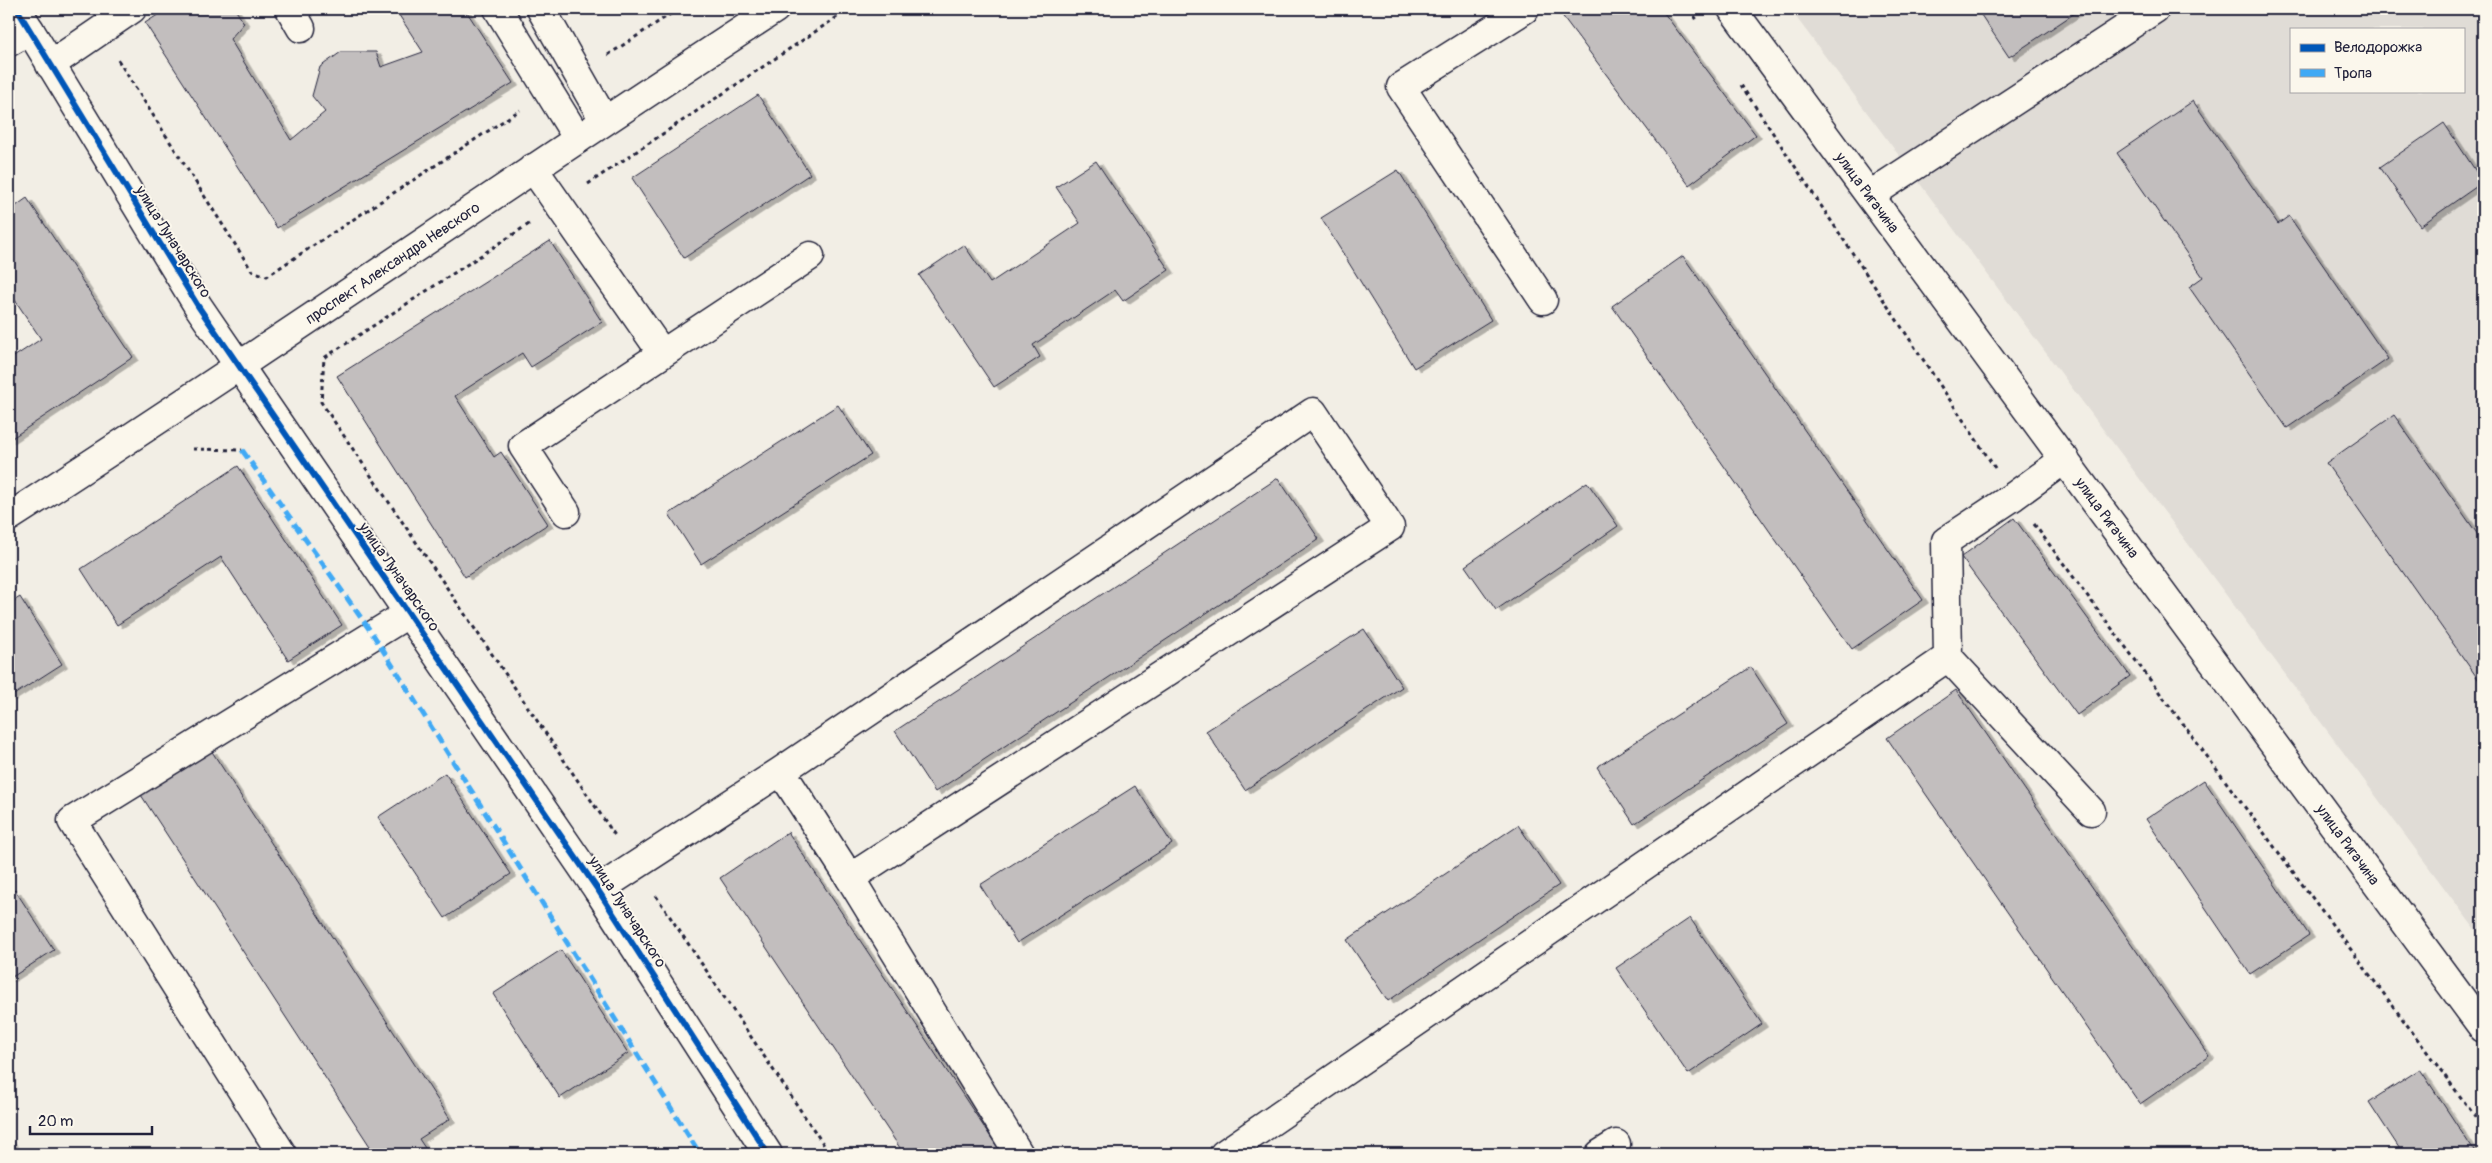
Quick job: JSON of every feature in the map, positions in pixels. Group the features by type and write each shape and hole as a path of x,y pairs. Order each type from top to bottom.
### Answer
{"main road":[{"path":"50,65 132,9"},
{"path":"498,9 578,139"},
{"path":"540,9 580,73 604,120"},
{"name":"проспект Александра Невского","path":"9,517 238,367 604,120 775,9"},
{"path":"1525,9 1401,87 1543,300"},
{"name":"улица Ригачина","path":"1732,9 2483,1028"},
{"path":"1870,195 2155,9"},
{"name":"улица Луначарского","path":"19,27 50,65 198,306 238,367 598,890 768,1154"},
{"path":"533,168 662,353"},
{"path":"566,512 523,446 810,256"},
{"path":"598,890 781,772 1313,412 1390,527 850,878"},
{"path":"2065,459 2014,496 1946,541 1948,657 2092,811"},
{"path":"282,1154 72,821 409,613"},
{"path":"1224,1154 1948,657"},
{"path":"781,772 850,878 1019,1154"}],"path":[{"path":"580,73 678,9"},
{"path":"1690,9 1701,25"},
{"path":"100,31 252,271 267,276 548,92"},
{"path":"1740,83 2014,496 2483,1127"},
{"path":"192,449 242,450"}],"shaded area":[{"path":"1790,9 2483,9 2483,940"}],"building":[{"path":"167,9 235,9 244,23 230,39 291,140 325,112 312,96 320,67 341,52 376,52 381,67 423,52 395,9 465,9 513,83 277,228 145,23"},
{"path":"1559,9 1661,9 1756,135 1689,185"},
{"path":"1977,9 2081,9 2009,57"},
{"path":"758,95 810,174 684,258 632,178"},
{"path":"2193,101 2278,224 2289,216 2388,359 2287,428 2189,287 2203,277 2117,153"},
{"path":"2444,123 2483,182 2420,226 2380,167"},
{"path":"1096,161 1169,270 1123,301 1115,290 1033,345 1040,357 994,387 919,275 964,245 990,283 1080,223 1056,187"},
{"path":"1398,170 1491,320 1414,368 1321,218"},
{"path":"27,198 133,357 9,440 9,360 41,339 9,291 9,211"},
{"path":"550,241 602,322 531,367 522,353 455,396 494,457 501,452 548,524 465,577 337,376"},
{"path":"1683,256 1923,600 1852,649 1612,306"},
{"path":"838,405 871,455 701,564 669,514"},
{"path":"2394,415 2483,542 2483,686 2326,463"},
{"path":"238,466 342,625 288,660 221,557 117,625 81,569"},
{"path":"1278,478 1319,539 935,792 895,731"},
{"path":"1587,482 1618,526 1496,610 1465,566"},
{"path":"2014,518 2130,676 2077,715 1961,557"},
{"path":"20,597 62,664 9,698 9,604"},
{"path":"1364,629 1402,687 1245,790 1206,731"},
{"path":"1751,667 1788,724 1634,824 1597,767"},
{"path":"1956,690 2209,1056 2140,1104 1887,738"},
{"path":"211,750 450,1119 419,1139 429,1154 375,1154 141,795"},
{"path":"445,773 511,874 445,918 378,817"},
{"path":"2204,780 2309,935 2250,974 2146,819"},
{"path":"1135,786 1172,844 1017,943 980,885"},
{"path":"1518,825 1559,885 1388,1001 1347,940"},
{"path":"788,832 1002,1154 904,1154 720,878"},
{"path":"15,890 54,950 9,979 9,894"},
{"path":"1690,918 1762,1024 1688,1074 1616,968"},
{"path":"561,950 628,1053 560,1098 493,994"},
{"path":"2420,1069 2476,1154 2403,1154 2369,1102"},
{"path":"9,1139 19,1154 9,1154"}],"marked path":[{"path":"242,450 374,636 700,1154"}],"cycle path":[{"path":"17,9 198,306 598,890 768,1154"}]}
